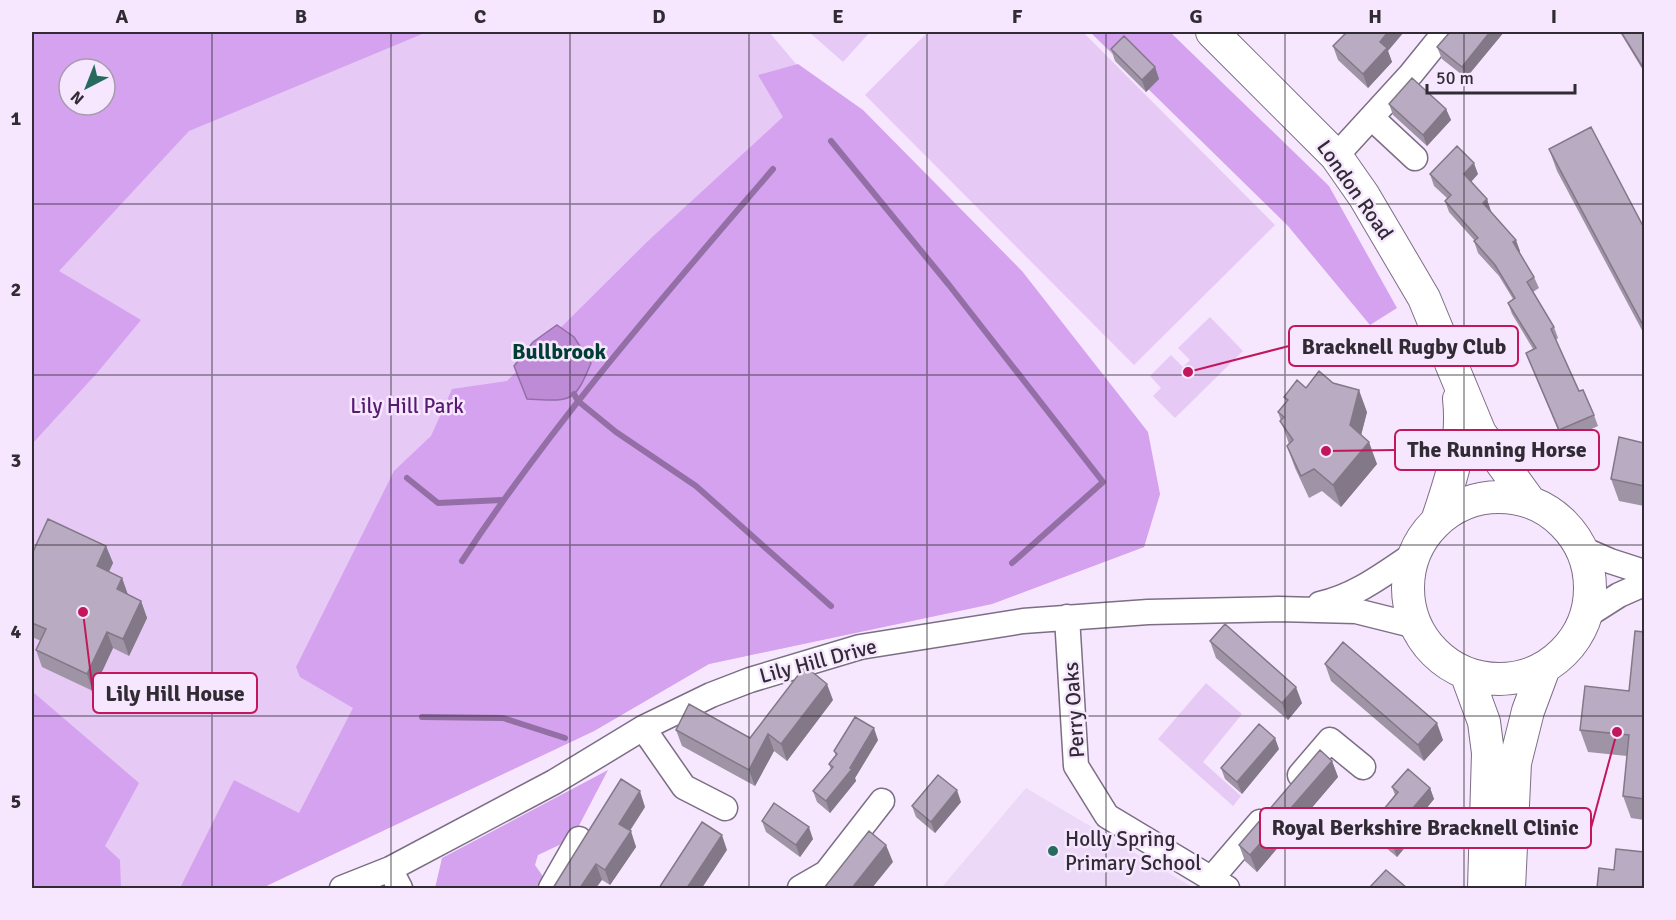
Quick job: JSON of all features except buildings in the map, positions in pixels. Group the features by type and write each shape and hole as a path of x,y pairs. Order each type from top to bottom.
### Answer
{"main road":[{"name":"London Road","path":"1212,32 1336,156 1364,196 1413,278 1480,433 1530,502"},
{"name":"London Road","path":"1437,521 1452,478 1458,446 1460,414 1456,379"},
{"path":"1482,497 1530,502 1567,531 1580,548 1589,569 1591,590 1586,616 1572,644 1544,668 1509,679 1480,678 1466,673 1442,658 1428,645 1416,626 1408,586 1414,554 1422,537 1437,521 1460,504 1482,497"},
{"path":"1509,888 1515,763 1525,720 1544,668"},
{"path":"1466,673 1484,722 1488,753 1484,888"}],"street":[{"path":"1336,156 1372,118 1445,32"},
{"path":"1372,118 1415,158"},
{"path":"1580,548 1644,572"},
{"name":"Lily Hill Drive","path":"1291,610 1348,596 1368,586 1414,554"},
{"path":"1586,616 1619,595 1644,584"},
{"name":"Lily Hill Drive","path":"342,888 395,879 643,728 750,680 860,647 933,634 1067,617 1148,612 1356,611 1416,626"},
{"name":"Perry Oaks","path":"1067,617 1076,766 1107,816 1219,884 1282,796 1330,740 1363,767"},
{"path":"643,728 684,787 725,808"},
{"path":"800,888 826,873 882,801"},
{"path":"551,888 579,839"}],"shaded area":[{"path":"32,32 427,32 189,131 59,271 141,320 97,373 32,444"},
{"path":"1090,32 1170,32 1329,186 1397,308 1370,325 1288,226"},
{"path":"798,64 863,110 1022,271 1148,432 1160,494 1144,547 992,604 709,664 594,731 262,888 180,888 234,780 299,813 353,708 300,677 296,667 394,471 431,436 452,389 507,381 648,241 783,117 758,75"},
{"path":"557,325 574,337 591,363 580,387 569,398 562,400 527,399 514,366 533,342"},
{"path":"33,692 139,783 105,846 120,860 121,888 32,888"},
{"path":"608,770 572,839 538,855 535,865 544,878 538,888 435,888 442,858"},
{"name":"Holly Spring Primary School","path":"1026,788 1194,888 941,888"}],"green space":[{"name":"Lily Hill Park","path":"32,32 769,32 1160,494 1144,547 992,604 709,664 594,731 262,888 32,888"},
{"path":"809,32 870,32 843,62"},
{"path":"928,32 1083,32 1275,225 1134,365 865,95"},
{"path":"1210,317 1243,351 1175,418 1153,396 1161,388 1150,376 1171,355 1183,367 1190,360 1178,348"},
{"path":"1206,683 1242,714 1203,762 1241,796 1233,806 1158,739"}],"waterway":[{"path":"831,141 949,285 1103,482 1012,563"},
{"path":"462,561 497,509 572,409 773,169"},
{"path":"574,394 578,401 616,432 696,486 831,606"},
{"path":"407,478 438,503 502,500"},
{"path":"422,717 503,718 565,738"}],"place":[{"name":"Bracknell Rugby Club","path":"1188,372"},
{"name":"The Running Horse","path":"1326,451"},
{"name":"Lily Hill House","path":"83,612"},
{"name":"Royal Berkshire Bracknell Clinic","path":"1617,732"},
{"name":"Holly Spring Primary School","path":"1053,851"}],"district":[{"name":"Bullbrook","path":"559,351"}]}
